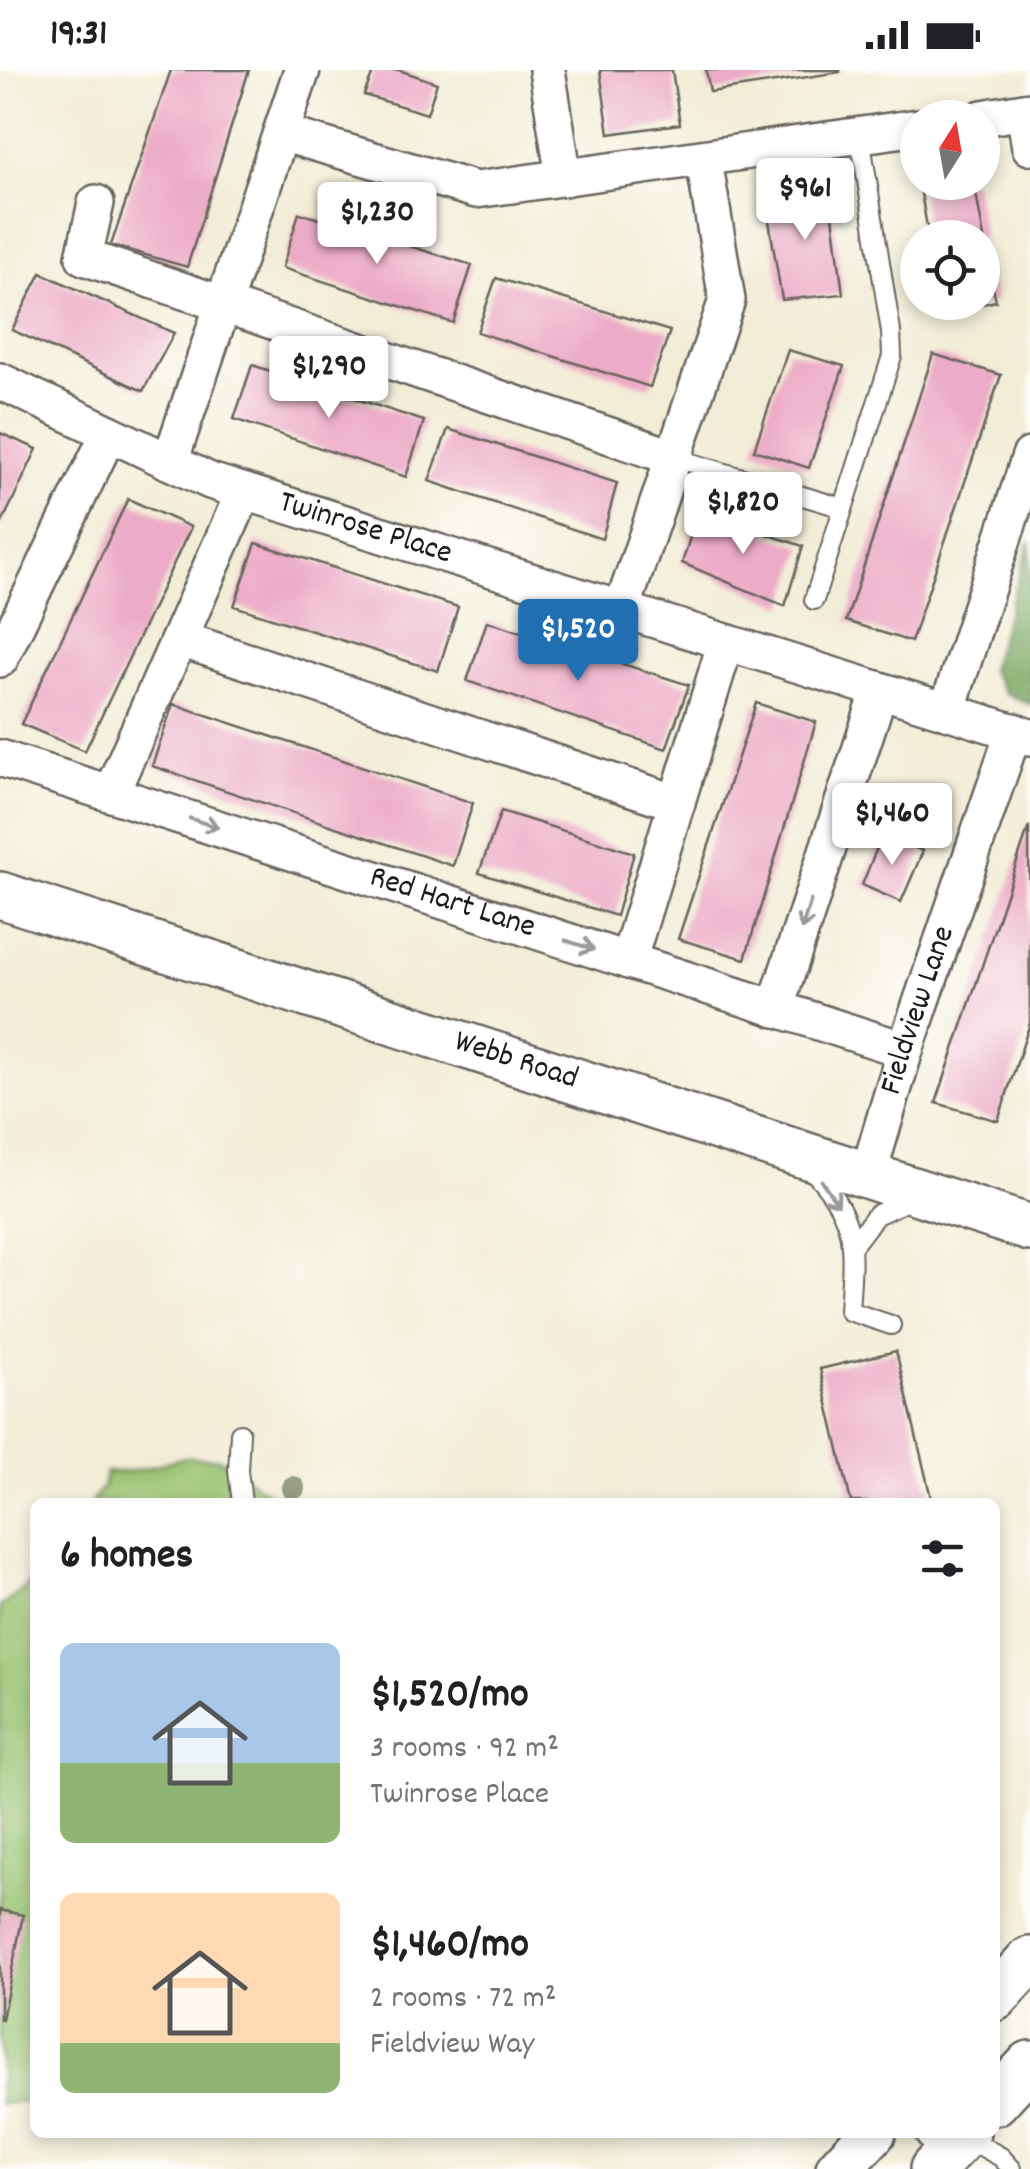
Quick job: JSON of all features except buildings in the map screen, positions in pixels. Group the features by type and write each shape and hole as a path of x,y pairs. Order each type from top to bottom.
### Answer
{"street":[{"path":"170,462 302,70"},
{"path":"546,70 564,178"},
{"path":"1000,115 1027,111 1030,147"},
{"path":"281,133 476,190 900,130"},
{"path":"622,610 727,300 704,160"},
{"path":"96,202 84,258 672,457"},
{"name":"Twinrose Place","path":"0,381 210,481 1022,734"},
{"path":"0,659 109,433"},
{"path":"947,711 1030,456"},
{"path":"112,793 244,492"},
{"path":"180,639 676,803"},
{"path":"628,960 726,642"},
{"path":"775,1008 880,690"},
{"name":"Fieldview Lane","path":"868,1176 905,1050 1022,734"},
{"name":"Red Hart Lane","path":"0,758 905,1050"},
{"name":"Webb Road","path":"0,895 1030,1228"},
{"path":"1000,1993 1030,1960"},
{"path":"1000,2097 1030,2064"},
{"path":"839,2169 867,2138"}],"lane":[{"path":"814,600 892,356 892,332 860,136"},
{"path":"672,457 843,508"},
{"path":"792,1150 834,1198 847,1221 854,1245 849,1311 891,1326"},
{"path":"854,1245 876,1215 892,1205 927,1195"},
{"path":"240,1433 241,1498"},
{"path":"231,1498 238,1471"},
{"path":"948,2147 1001,2157 1012,2169"}],"green space":[{"path":"1030,541 1030,704 1005,693 990,670"},
{"path":"188,1457 220,1459 275,1498 94,1498 103,1487 106,1472 137,1470"},
{"path":"30,1581 30,2101 0,2104 0,1607"}]}
